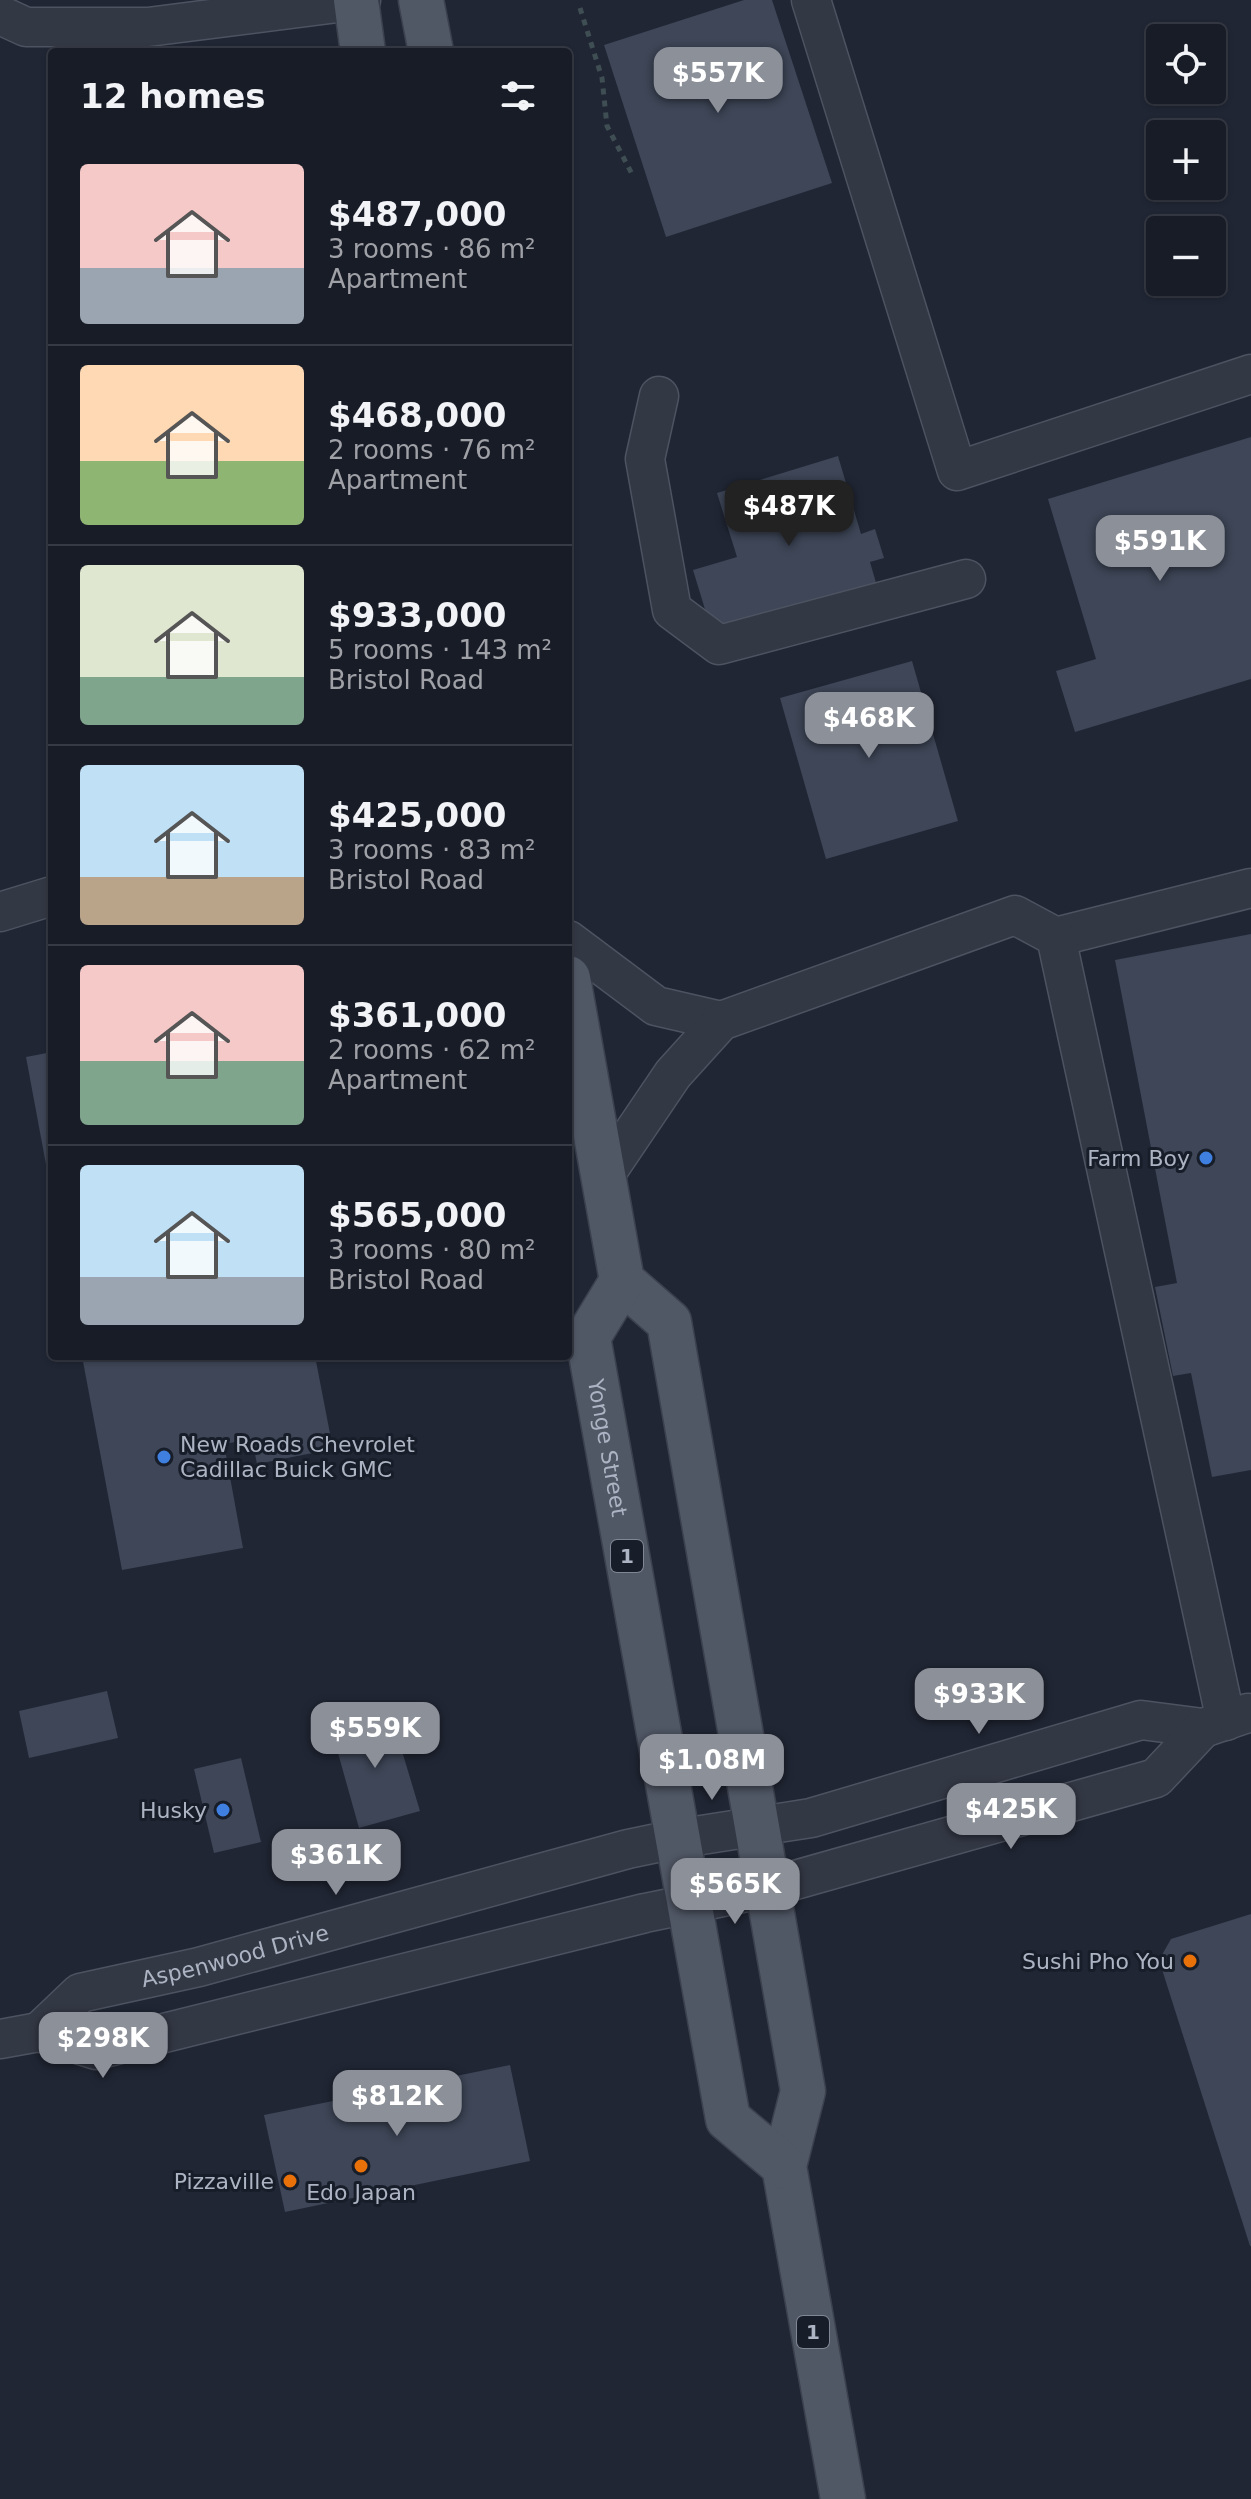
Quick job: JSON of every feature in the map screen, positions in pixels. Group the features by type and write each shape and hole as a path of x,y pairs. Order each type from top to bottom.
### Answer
{"main road":[{"path":"358,0 363,48"},
{"path":"421,0 430,48"},
{"path":"572,1000 622,1281"},
{"name":"1","path":"622,1281 669,1322 803,2091 784,2166 843,2499"},
{"name":"Yonge Street","path":"622,1281 588,1337 676,1839 728,2119 784,2166"}],"street":[{"path":"0,15 26,27 148,27 358,0"},
{"path":"811,0 957,471 1251,374"},
{"path":"659,396 645,459 672,610 719,645 966,579"},
{"path":"604,1176 673,1074 721,1021 1015,915 1056,937 1251,888"},
{"path":"0,912 48,897"},
{"path":"0,2039 39,2032 96,2050 645,1913 767,1888 1156,1778 1227,1720 1056,937"},
{"path":"572,943 656,1006 721,1021"},
{"name":"Aspenwood Drive","path":"39,2032 80,1993 199,1967 628,1849 811,1818 1141,1720 1227,1720"}],"path":[{"path":"580,8 602,78 607,126 632,174"}],"building":[{"path":"744,0 772,0 832,183 666,237 604,45"},
{"path":"1251,437 1251,679 1075,732 1056,671 1096,659 1048,499"},
{"path":"838,456 861,534 875,529 884,558 870,562 879,593 711,629 693,570 737,557 717,493"},
{"path":"912,661 958,821 826,859 780,698"},
{"path":"1251,934 1251,1470 1212,1477 1191,1373 1173,1376 1155,1287 1177,1283 1115,960"},
{"path":"48,1053 48,1175 26,1057"},
{"name":"New Roads Chevrolet Cadillac Buick GMC","path":"83,1360 316,1360 333,1449 257,1464 252,1439 224,1444 243,1548 122,1570"},
{"path":"107,1691 118,1738 29,1758 19,1711"},
{"path":"390,1711 420,1811 359,1828 331,1728"},
{"path":"241,1758 261,1842 214,1853 194,1769"},
{"path":"1251,1914 1250,2246 1159,1960 1171,1939"},
{"path":"510,2065 530,2161 285,2212 264,2115"}],"place":[{"name":"Farm Boy","path":"1206,1158"},
{"name":"New Roads Chevrolet Cadillac Buick GMC","path":"164,1457"},
{"name":"Husky","path":"223,1810"},
{"name":"Sushi Pho You","path":"1190,1961"},
{"name":"Edo Japan","path":"361,2166"},
{"name":"Pizzaville","path":"290,2181"}]}
